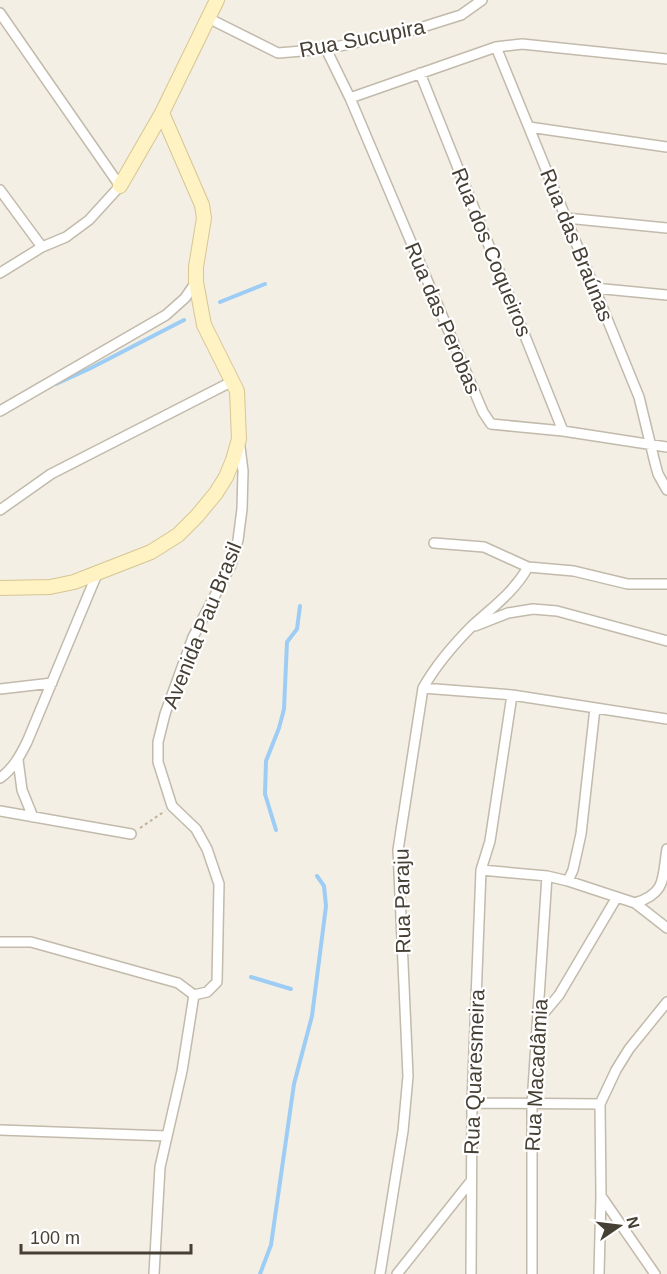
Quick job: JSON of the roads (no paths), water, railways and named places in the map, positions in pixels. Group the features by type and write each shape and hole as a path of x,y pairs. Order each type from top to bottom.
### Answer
{"street":[{"path":"0,273 42,247 66,237 89,220 120,186 162,113 217,0"},
{"name":"Rua Sucupira","path":"208,18 278,53 326,49 410,31 461,15 482,0"},
{"path":"0,13 120,186"},
{"path":"350,98 496,47 522,44 667,59"},
{"name":"Rua das Braúnas","path":"496,47 639,397 658,474 667,490"},
{"name":"Rua das Perobas","path":"326,49 350,98 483,412 491,424 563,431 667,447"},
{"name":"Rua dos Coqueiros","path":"420,74 563,431"},
{"path":"0,588 50,587 74,582 151,552 178,535 216,493 233,460 239,439 237,391 204,325 196,282 196,267 204,218 202,205 162,113"},
{"path":"529,128 667,147"},
{"path":"0,190 42,247"},
{"path":"566,218 667,228"},
{"path":"0,411 166,315 185,298 196,282"},
{"path":"594,288 667,295"},
{"path":"0,510 51,474 231,382"},
{"name":"Avenida Pau Brasil","path":"194,995 207,992 217,982 219,884 207,849 196,829 172,806 158,762 158,742 165,714 194,637 231,565 238,540 243,471 239,439"},
{"path":"434,543 483,547 528,567 574,571 628,584 667,584"},
{"name":"Rua Paraju","path":"380,1274 403,1131 408,1076 398,850 423,688 433,670 470,628 514,587 528,567"},
{"path":"0,778 9,772 18,760 97,574"},
{"path":"470,628 507,613 533,609 557,611 667,641"},
{"path":"0,689 52,683"},
{"path":"423,688 512,695 667,719"},
{"name":"Rua Quaresmeira","path":"471,1274 472,1103 481,870 490,842 512,695"},
{"path":"568,881 573,870 581,834 595,708"},
{"path":"18,760 22,790 33,817"},
{"path":"0,811 132,834"},
{"path":"636,903 655,895 660,889 667,849"},
{"path":"481,870 547,876 568,881 636,903 667,928"},
{"name":"Rua Macadâmia","path":"531,1274 532,1104 547,876"},
{"path":"538,1020 559,995 617,897"},
{"path":"0,942 31,942 178,983 194,995 182,1071 160,1167 154,1274"},
{"path":"599,1274 602,1196 600,1104 629,1049 667,1002"},
{"path":"472,1103 600,1104"},
{"path":"0,1130 167,1136"},
{"path":"397,1274 471,1182"},
{"path":"602,1196 655,1274"}],"waterway":[{"path":"220,302 265,284"},
{"path":"56,384 184,320"},
{"path":"276,830 265,794 266,761 284,709 287,642 297,629 300,606"},
{"path":"260,1274 271,1245 294,1084 312,1016 326,906 324,886 317,876"},
{"path":"251,977 291,989"}]}
